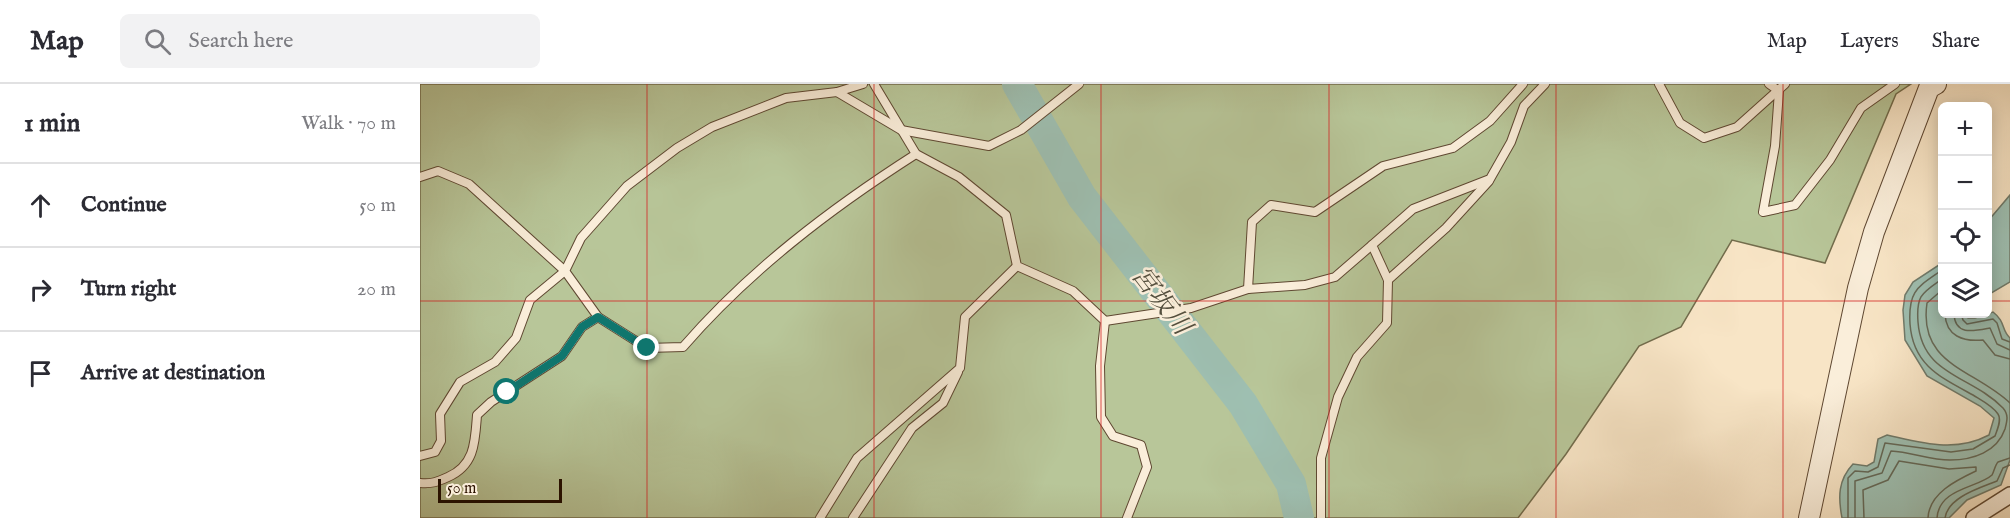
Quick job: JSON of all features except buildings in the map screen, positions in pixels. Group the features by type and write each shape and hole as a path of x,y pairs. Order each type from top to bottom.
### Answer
{"street":[{"path":"1809,518 1858,288 1874,232 1929,88 1936,84"},
{"path":"1974,518 2010,495"}],"lane":[{"path":"420,456 435,452 441,441 440,414 460,382 495,362 516,338 530,300 565,271 581,238 627,186 677,148 712,127 786,98 837,92 863,84"},
{"path":"874,84 916,154 959,177 1006,214 1017,266"},
{"path":"837,92 901,130 989,146 1021,130 1079,84"},
{"path":"1248,289 1252,222 1271,205 1315,212 1383,166 1453,148 1490,121 1523,84"},
{"path":"1388,280 1446,228 1490,180 1511,142 1524,106 1545,84"},
{"path":"1659,84 1680,123 1704,138 1737,127 1785,84"},
{"path":"1769,84 1779,91"},
{"path":"1779,91 1775,146 1763,212 1795,205 1830,160 1861,108 1895,84"},
{"path":"420,177 438,171 469,184 565,271 598,317 647,348 683,347 718,306 767,261 874,181 916,154"},
{"path":"1105,321 1191,308 1248,289 1305,285 1335,277 1413,209 1490,180"},
{"path":"1321,518 1321,458 1338,397 1357,357 1387,323 1388,280 1372,245"},
{"path":"1017,266 1073,291 1105,321"},
{"path":"853,518 912,428 943,403 960,368 965,317 1017,266"},
{"path":"420,483 432,484 461,471 474,448 477,415 491,402 562,356 582,327 598,317"},
{"path":"1105,321 1100,366 1101,417 1113,436 1141,445 1147,467 1127,518"},
{"path":"820,518 856,458 960,368"}],"green space":[{"path":"420,84 1911,84 1896,94 1825,263 1732,240 1681,327 1639,346 1566,454 1518,518 420,518"}],"water":[{"path":"2010,195 2010,282 1992,293 1992,264 1992,216"},
{"path":"1938,266 1938,318 1992,318 1993,312 2000,319 2010,338 2010,460 2001,485 1967,500 1949,518 1842,518 1840,489 1844,476 1853,464 1867,466 1874,462 1878,439 1887,435 1926,443 1951,445 1964,444 1989,435 1994,418 1980,406 1927,376 1905,340 1903,310 1905,295 1913,282"}],"waterway":[{"name":"宮坂川","path":"1017,84 1082,197 1243,404 1291,484 1299,518"}],"route":[{"path":"507,392 562,356 582,327 598,317 647,348"}]}
